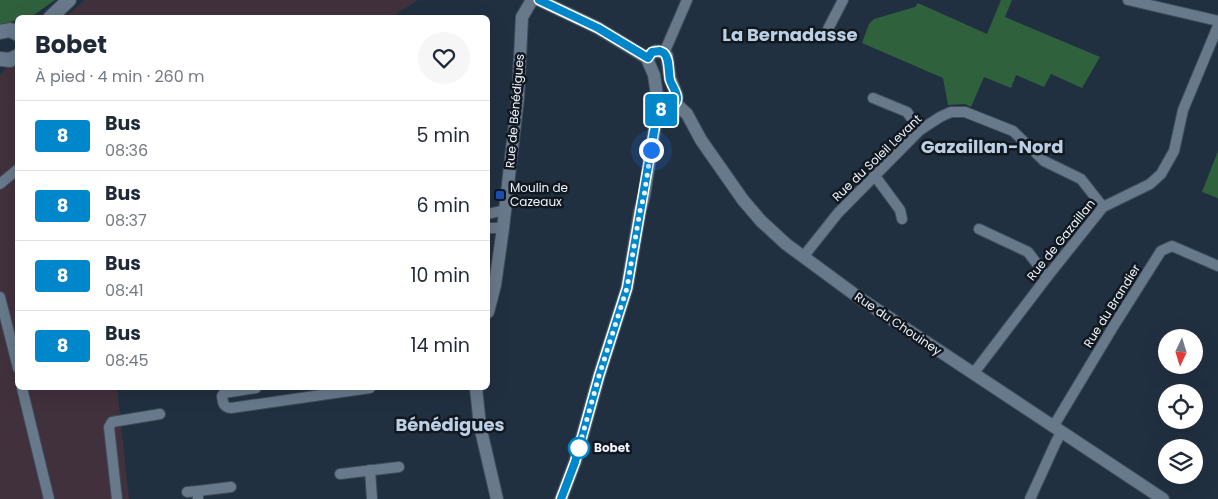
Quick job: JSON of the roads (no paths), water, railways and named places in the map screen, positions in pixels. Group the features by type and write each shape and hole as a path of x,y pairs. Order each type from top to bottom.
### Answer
{"main road":[{"path":"50,15 69,0"},
{"path":"0,59 15,59"}],"street":[{"name":"Rue de Bénédigues","path":"490,305 496,285 518,97 522,17 532,0"},
{"path":"539,0 598,28 648,58 654,75 658,102 669,108 676,104 678,96 670,78 668,59 660,51 652,52 648,58"},
{"path":"664,53 688,0"},
{"path":"828,29 843,0"},
{"path":"1128,0 1218,21"},
{"name":"Rue de Gazaillan","path":"973,374 1103,207 1150,184 1168,165 1174,151 1183,110 1218,26"},
{"path":"874,98 907,112 920,130"},
{"name":"Rue du Chouiney","path":"676,104 687,114 701,140 743,200 776,235 803,257 835,281 973,374 1163,499"},
{"path":"561,499 575,462 599,376 627,288 655,126 663,106"},
{"name":"Rue du Soleil Levant","path":"803,257 838,213 920,130 940,117 956,111 965,112 1004,127 1018,135 1044,161 1081,179 1103,207"},
{"path":"0,184 15,171"},
{"path":"875,176 900,210 902,219"},
{"path":"490,214 505,210"},
{"path":"490,228 503,228"},
{"path":"979,229 1028,252 1047,277"},
{"name":"Rue du Brandier","path":"1030,499 1056,442 1057,430 1113,327 1161,252 1172,246 1218,266"},
{"path":"0,297 15,356"},
{"path":"23,390 50,499"},
{"path":"243,390 224,393 222,396 223,404 231,408 356,390"},
{"path":"476,390 480,426 496,499"},
{"path":"118,499 108,427 112,422 160,414"},
{"path":"340,474 399,467"},
{"path":"370,470 372,499"},
{"path":"187,492 198,495 231,487"}],"place":[{"name":"Moulin de Cazeaux","path":"500,195"},
{"name":"Bobet","path":"579,448"}],"district":[{"name":"La Bernadasse","path":"790,35"},
{"name":"Gazaillan-Nord","path":"992,147"},
{"name":"Bénédigues","path":"450,425"}]}
